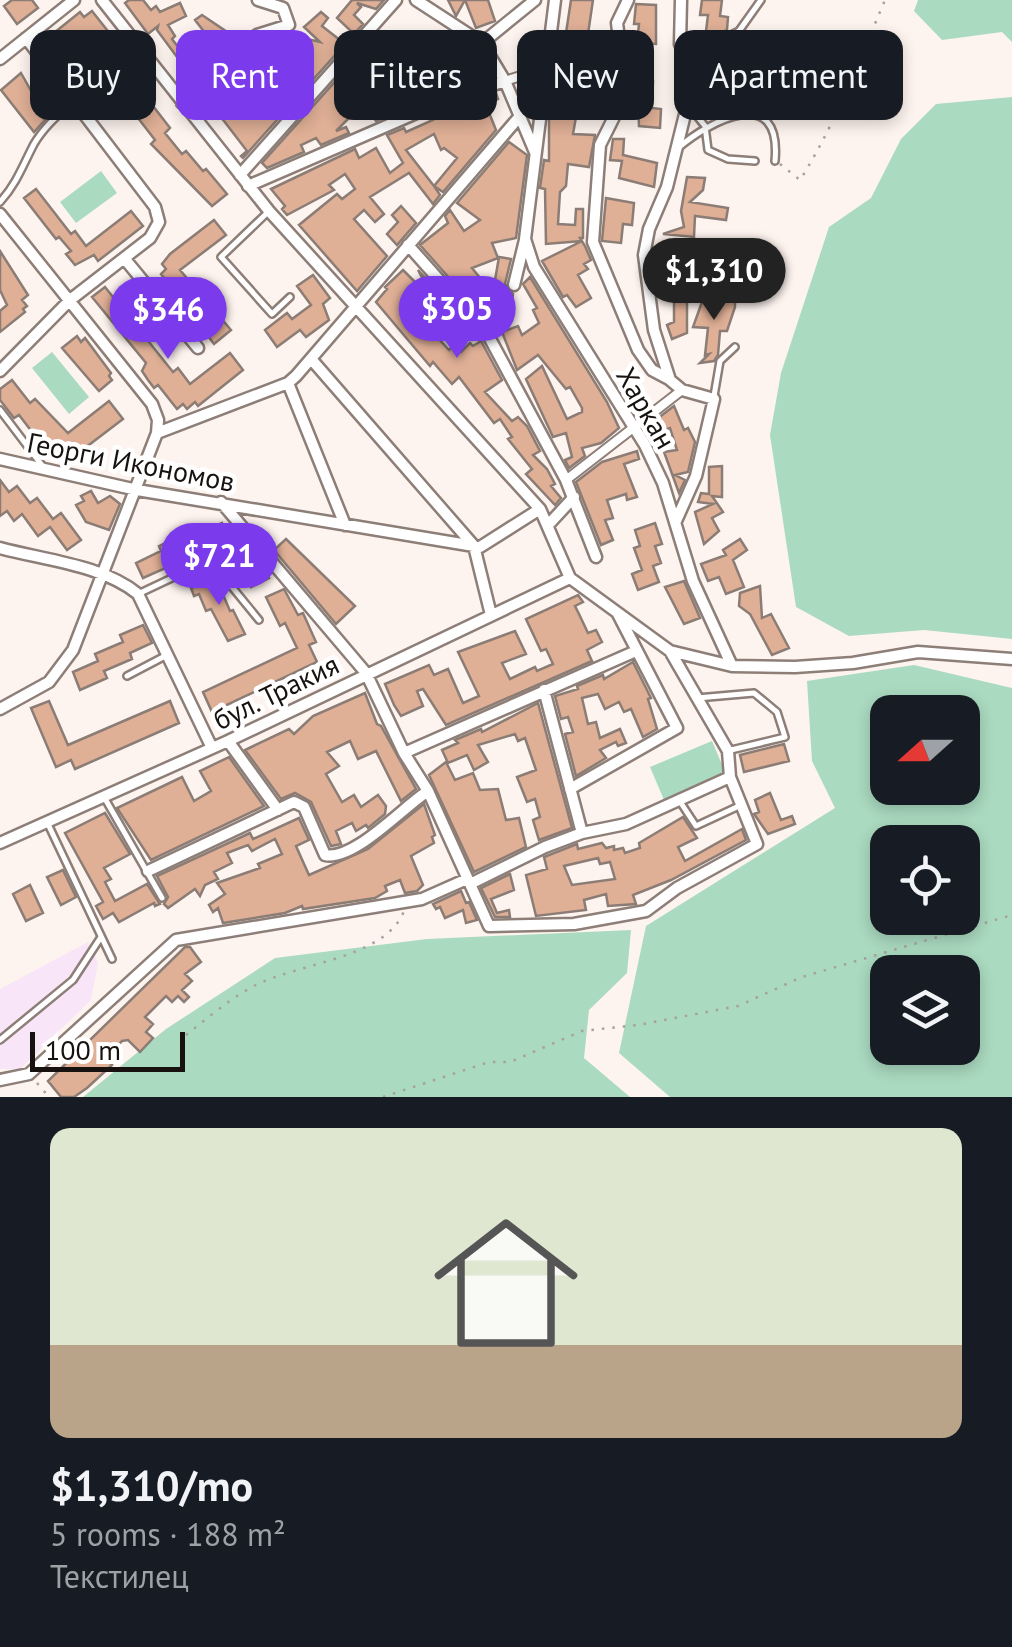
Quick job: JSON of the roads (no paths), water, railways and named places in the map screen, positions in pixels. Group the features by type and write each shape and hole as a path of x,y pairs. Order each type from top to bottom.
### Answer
{"street":[{"path":"0,59 74,0"},
{"path":"258,0 283,8 288,17 289,25 272,30"},
{"path":"240,175 396,0"},
{"path":"416,0 462,30"},
{"path":"497,31 535,0"},
{"path":"551,30 555,0"},
{"path":"628,0 617,23 622,70 614,116 600,145 593,242 638,350 652,370 682,390 714,399 696,476 676,522"},
{"path":"680,30 681,0"},
{"path":"109,3 176,95"},
{"path":"26,38 30,43"},
{"path":"497,68 517,109"},
{"path":"497,84 517,77"},
{"path":"158,433 288,382 312,360 517,119"},
{"path":"0,370 70,300 155,233 159,222 155,207 89,120"},
{"path":"196,120 269,211 540,509 550,524 570,578 670,651 728,751 730,777 757,844 676,888 646,911 574,924 489,926 428,792 366,673 221,502"},
{"path":"248,186 400,120"},
{"path":"522,120 536,153"},
{"path":"514,285 525,239 540,120"},
{"path":"670,380 654,330 644,242 667,187 684,120"},
{"path":"0,214 152,404 158,420 158,433 73,650 49,682 0,709"},
{"name":"Харкан","path":"525,239 534,267 635,430 662,484 694,581 732,666"},
{"path":"408,245 488,335 566,480 596,557"},
{"path":"124,258 198,348"},
{"path":"312,360 474,546 491,615"},
{"path":"288,382 345,526"},
{"path":"566,480 682,390"},
{"name":"Георги Икономов","path":"0,459 136,490 474,546"},
{"path":"550,524 574,497"},
{"path":"474,546 480,548 540,509"},
{"path":"0,548 104,576 138,594 212,748"},
{"name":"бул. Тракия","path":"0,842 212,748 570,578"},
{"path":"570,789 677,728 616,608"},
{"path":"404,752 636,651"},
{"path":"670,651 732,666 834,665 918,652 1012,658"},
{"path":"544,690 582,833"},
{"path":"228,740 278,810"},
{"path":"0,1080 29,1074 176,940 408,901 468,881 582,833 626,824 730,777"},
{"path":"148,871 288,803 304,807 330,857 380,832 400,809 428,792"}],"lane":[{"path":"740,30 761,0"},
{"path":"676,149 705,126 729,116 756,116 774,131 775,160"},
{"path":"0,202 20,177 35,143 53,120"},
{"path":"700,120 705,126 708,150 755,162"},
{"path":"269,211 221,257 272,314 290,297"},
{"path":"714,399 720,361 735,347"},
{"path":"0,410 46,470"},
{"path":"138,594 210,560 258,620"},
{"path":"127,676 167,656"},
{"path":"697,698 754,693 777,712 785,737 728,751"},
{"path":"104,797 162,898"},
{"path":"679,800 696,826 742,804"},
{"path":"48,822 112,959"},
{"path":"0,1040 73,980 101,936"}]}
